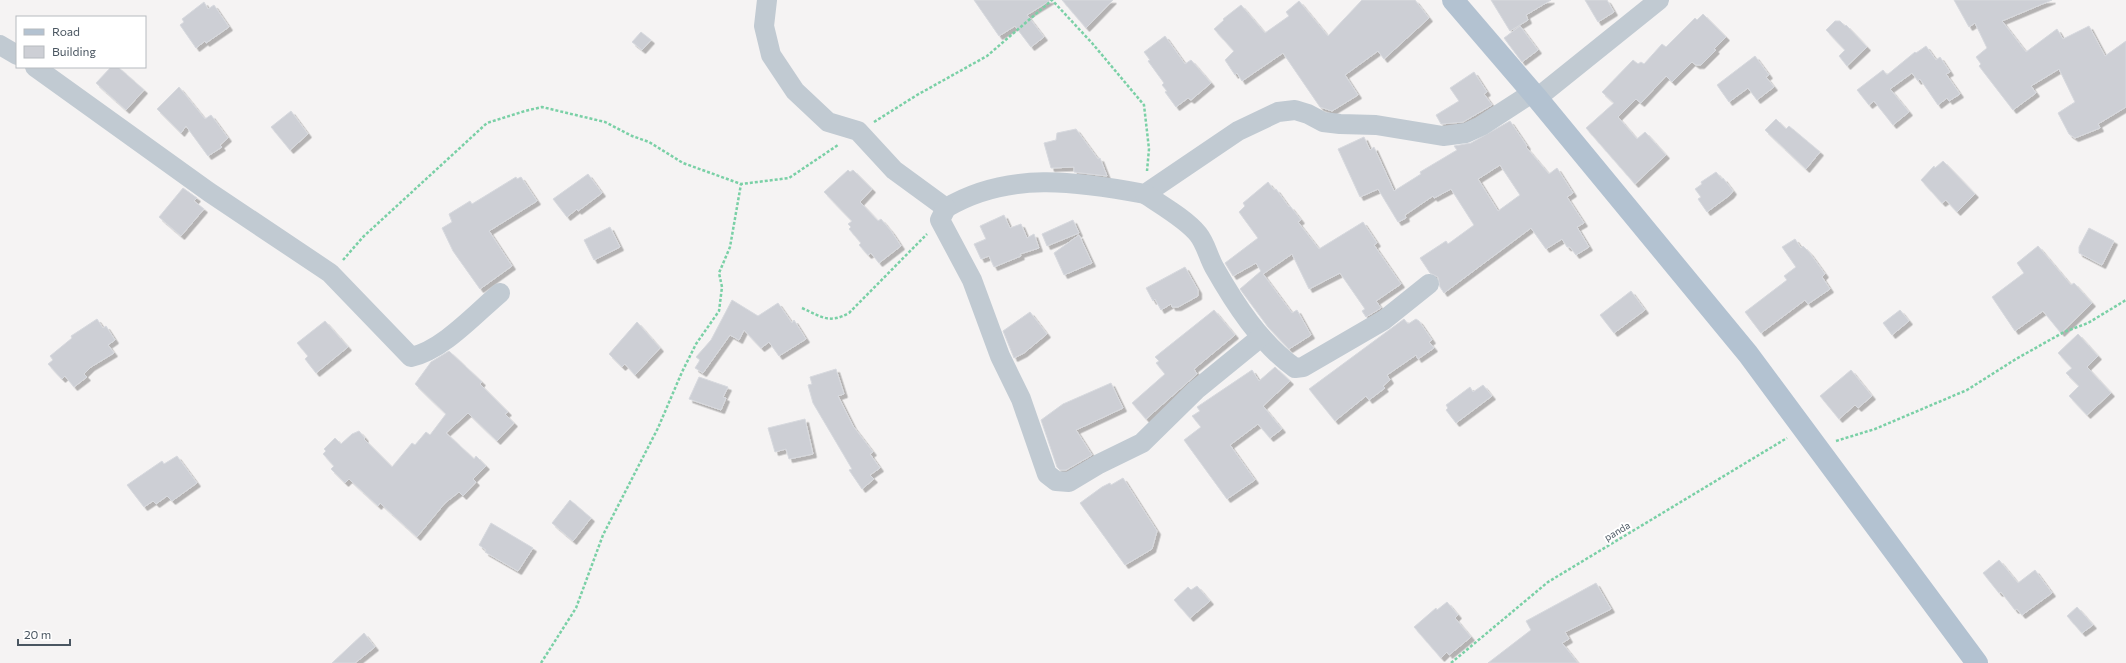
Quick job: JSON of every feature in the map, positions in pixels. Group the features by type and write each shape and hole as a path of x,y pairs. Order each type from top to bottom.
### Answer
{"main road":[{"path":"1453,0 1535,95 1748,354 1977,663"}],"street":[{"path":"766,0 764,26 771,55 795,91 828,122 858,131 894,170 943,214 972,280 1000,356 1021,399 1047,474 1056,482 1069,482 1099,464 1142,443 1196,390 1261,336"},
{"path":"1145,194 1238,131 1278,112 1295,110 1308,114 1323,122 1376,125 1448,136 1466,133 1535,95 1659,0"},
{"path":"0,45 16,54"},
{"path":"36,68 209,192 330,273 411,357 425,354 464,325 500,293"},
{"path":"943,214 963,198 1010,184 1053,181 1096,185 1145,194 1196,232 1204,243 1213,264 1231,296 1261,336 1295,368 1303,367 1384,320 1429,284"}],"path":[{"path":"330,273 363,237 487,123 542,107 605,122 632,136 649,142 683,164 742,184 789,178 858,131 885,116 917,95 987,56 1052,0 1092,42 1144,105 1149,149 1145,194"},
{"path":"541,663 576,608 603,535 658,428 682,372 696,344 719,311 722,287 718,274 730,247 742,184"},
{"path":"802,308 824,318 836,320 849,313 943,214"},
{"path":"1817,447 1875,429 1967,390 2064,332 2088,323 2126,300"},
{"name":"panda","path":"1451,663 1548,582 1803,429"}],"building":[{"path":"974,0 1051,0 1027,15 1044,37 1031,47 1015,26 999,36"},
{"path":"1062,0 1113,0 1086,28"},
{"path":"1362,0 1415,0 1429,18 1384,59 1378,51 1345,75 1358,95 1332,111 1320,107 1283,53 1242,81 1237,73 1235,75 1225,60 1234,51 1214,29 1224,20 1223,19 1241,5 1265,33 1289,16 1286,12 1299,1 1328,36"},
{"path":"1491,0 1551,0 1526,15 1528,20 1510,31"},
{"path":"1585,0 1607,0 1614,12 1598,22"},
{"path":"1954,0 2052,0 2002,21 2026,52 2057,29 2063,39 2089,26 2105,56 2126,41 2126,107 2098,124 2100,128 2075,138 2069,134 2058,113 2075,102 2059,69 2031,86 2036,93 2013,110 1979,66 1981,64 1976,57 1987,48 1975,23 1969,27"},
{"path":"204,2 208,9 214,5 229,27 196,48 180,25 184,22 182,19"},
{"path":"1703,14 1726,37 1714,49 1716,50 1701,65 1696,65 1692,62 1672,82 1666,76 1641,103 1636,99 1618,117 1637,139 1645,132 1666,155 1635,184 1586,128 1614,103 1602,92 1633,60 1638,64 1641,62 1644,64 1662,44 1666,47 1695,18 1697,20"},
{"path":"1835,21 1840,21 1845,26 1846,25 1867,47 1847,66 1839,56 1845,50 1826,30"},
{"path":"1520,26 1538,50 1522,62 1504,38"},
{"path":"641,32 651,40 642,50 632,42"},
{"path":"1165,36 1185,64 1191,60 1211,83 1191,100 1188,98 1176,107 1165,92 1167,91 1162,85 1164,83 1148,61 1150,60 1144,52"},
{"path":"1926,46 1936,60 1940,57 1950,72 1946,74 1960,94 1949,101 1947,98 1938,105 1920,79 1918,81 1912,73 1890,89 1909,112 1893,125 1874,101 1869,105 1857,90 1883,70 1887,75 1915,52 1916,53"},
{"path":"1755,56 1769,75 1766,77 1774,87 1757,100 1748,88 1729,102 1717,85"},
{"path":"110,68 119,68 144,90 126,110 96,83"},
{"path":"1474,72 1487,92 1484,94 1492,105 1463,122 1441,124 1436,115 1459,101 1450,88"},
{"path":"179,87 205,119 211,115 228,138 220,145 222,147 208,156 186,126 181,133 157,109"},
{"path":"291,111 308,134 290,150 271,127"},
{"path":"1776,119 1786,129 1789,126 1820,152 1806,169 1765,130"},
{"path":"1510,121 1527,146 1526,147 1549,174 1557,168 1573,193 1567,197 1584,223 1577,227 1589,247 1576,255 1570,247 1567,247 1562,239 1546,249 1531,228 1444,293 1440,287 1438,277 1430,273 1420,258 1446,241 1448,244 1474,225 1451,189 1434,198 1433,196 1405,215 1406,218 1398,222 1378,189 1360,197 1338,149 1364,137 1370,150 1374,147 1394,191 1421,174 1420,172 1457,150 1454,146 1471,143","holes":["1500,165 1520,195 1498,211 1478,179"]},
{"path":"1076,129 1098,159 1100,158 1107,176 1074,172 1074,167 1051,168 1044,143 1056,140 1057,133"},
{"path":"1943,161 1975,194 1957,212 1946,200 1942,203 1921,180 1934,166 1935,168"},
{"path":"848,170 850,172 853,170 872,189 860,202 878,221 881,219 901,246 879,263 871,253 868,255 859,245 861,243 849,229 851,227 848,224 852,221 824,192"},
{"path":"1716,172 1722,179 1723,178 1733,191 1730,195 1707,212 1698,199 1701,197 1695,189 1702,184 1701,182"},
{"path":"588,174 602,193 578,211 577,209 567,217 553,199"},
{"path":"516,177 517,179 521,177 537,201 489,231 512,266 480,289 453,251 442,228 452,222 449,214 470,201 472,204"},
{"path":"1268,182 1274,190 1276,189 1301,220 1298,222 1319,249 1363,222 1377,243 1374,245 1401,284 1376,301 1381,308 1366,317 1362,311 1365,309 1340,273 1309,289 1292,254 1263,274 1292,313 1297,310 1311,335 1289,349 1268,327 1240,289 1261,271 1256,263 1233,276 1225,263 1258,238 1239,212 1245,206 1243,203"},
{"path":"183,188 197,198 194,201 204,209 181,236 159,217"},
{"path":"1004,215 1010,228 1021,224 1027,238 1034,234 1039,248 1020,254 1021,256 994,267 989,256 981,259 974,244 986,239 980,226"},
{"path":"1073,220 1079,233 1047,246 1042,234"},
{"path":"610,227 620,247 594,260 584,240"},
{"path":"2089,228 2114,241 2102,265 2079,253 2079,247"},
{"path":"1079,235 1092,263 1064,275 1054,253"},
{"path":"1795,239 1801,248 1803,246 1809,252 1825,274 1822,277 1830,289 1808,304 1805,300 1761,333 1745,312 1787,280 1784,276 1796,267 1782,247"},
{"path":"2038,246 2071,285 2074,283 2092,303 2061,333 2043,311 2015,331 1992,297 2024,273 2017,263"},
{"path":"1185,267 1198,290 1198,296 1178,307 1172,307 1171,304 1161,310 1155,299 1153,301 1146,288"},
{"path":"1631,291 1645,310 1614,333 1600,315"},
{"path":"732,300 758,316 778,303 792,323 794,320 806,339 779,356 769,342 761,348 744,330 739,340 730,335 703,373 695,368 700,360 696,357 711,340"},
{"path":"1214,310 1235,335 1194,369 1197,374 1146,419 1132,403 1165,374 1156,363 1159,361 1155,357"},
{"path":"1900,310 1909,321 1892,335 1883,323"},
{"path":"1030,312 1047,334 1024,353 1014,358 1003,331"},
{"path":"97,319 103,328 106,326 115,340 108,345 114,353 91,367 84,374 87,377 74,387 65,376 62,379 48,364 53,360 50,356 72,338 71,336"},
{"path":"1404,319 1408,324 1416,319 1419,321 1432,340 1429,342 1434,348 1418,359 1416,355 1387,375 1390,380 1383,386 1385,388 1369,400 1366,396 1335,421 1309,389"},
{"path":"325,321 348,347 316,373 305,359 308,356 297,343"},
{"path":"637,322 660,348 635,375 625,364 622,367 609,354"},
{"path":"2078,334 2098,356 2087,367 2111,393 2087,415 2069,396 2079,386 2066,373 2072,368 2058,353"},
{"path":"449,351 482,382 480,384 508,412 505,414 514,423 497,441 468,413 446,433 474,459 476,456 486,466 473,479 476,482 463,496 459,492 445,503 417,537 380,503 378,506 349,479 345,483 331,469 334,466 323,454 326,451 324,449 335,438 341,444 352,434 359,431 365,438 364,439 392,467 412,443 415,445 426,432 430,435 446,414 415,384 431,362"},
{"path":"1275,367 1290,381 1263,406 1282,429 1270,438 1258,424 1230,445 1255,480 1227,499 1184,440 1201,427 1192,416 1200,411 1197,407 1252,370 1259,381"},
{"path":"836,369 844,394 838,396 853,426 873,452 870,454 880,468 870,475 874,479 862,489 849,470 852,469 813,403 808,385 812,384 810,377"},
{"path":"1851,370 1872,396 1858,408 1855,405 1839,419 1820,396"},
{"path":"699,377 728,387 723,397 726,398 721,410 689,399"},
{"path":"1111,383 1123,408 1076,430 1092,455 1066,470 1060,470 1057,467 1041,420 1063,404"},
{"path":"1483,385 1492,396 1456,423 1446,410 1448,408 1446,405 1470,387 1473,392"},
{"path":"805,419 813,454 789,459 786,449 775,452 768,428"},
{"path":"177,456 197,483 172,501 167,496 156,504 153,501 144,507 127,485 162,461 164,464"},
{"path":"1123,478 1157,531 1152,549 1125,565 1080,503 1102,487 1110,483 1111,485"},
{"path":"570,500 591,518 573,541 552,523"},
{"path":"491,523 533,548 518,571 485,552 486,550 479,545"},
{"path":"1999,560 2018,583 2035,570 2052,593 2022,615 2017,609 2015,610 2001,592 1999,593 1983,573"},
{"path":"1596,583 1611,609 1565,632 1569,639 1562,643 1578,663 1488,663 1531,630 1526,621"},
{"path":"1197,586 1210,601 1190,618 1174,600 1188,587 1191,590"},
{"path":"1447,602 1458,615 1455,618 1471,637 1449,655 1447,652 1441,658 1414,627 1436,608 1437,610"},
{"path":"2077,607 2093,625 2082,633 2067,616"},
{"path":"364,633 375,647 355,663 332,663"}]}
